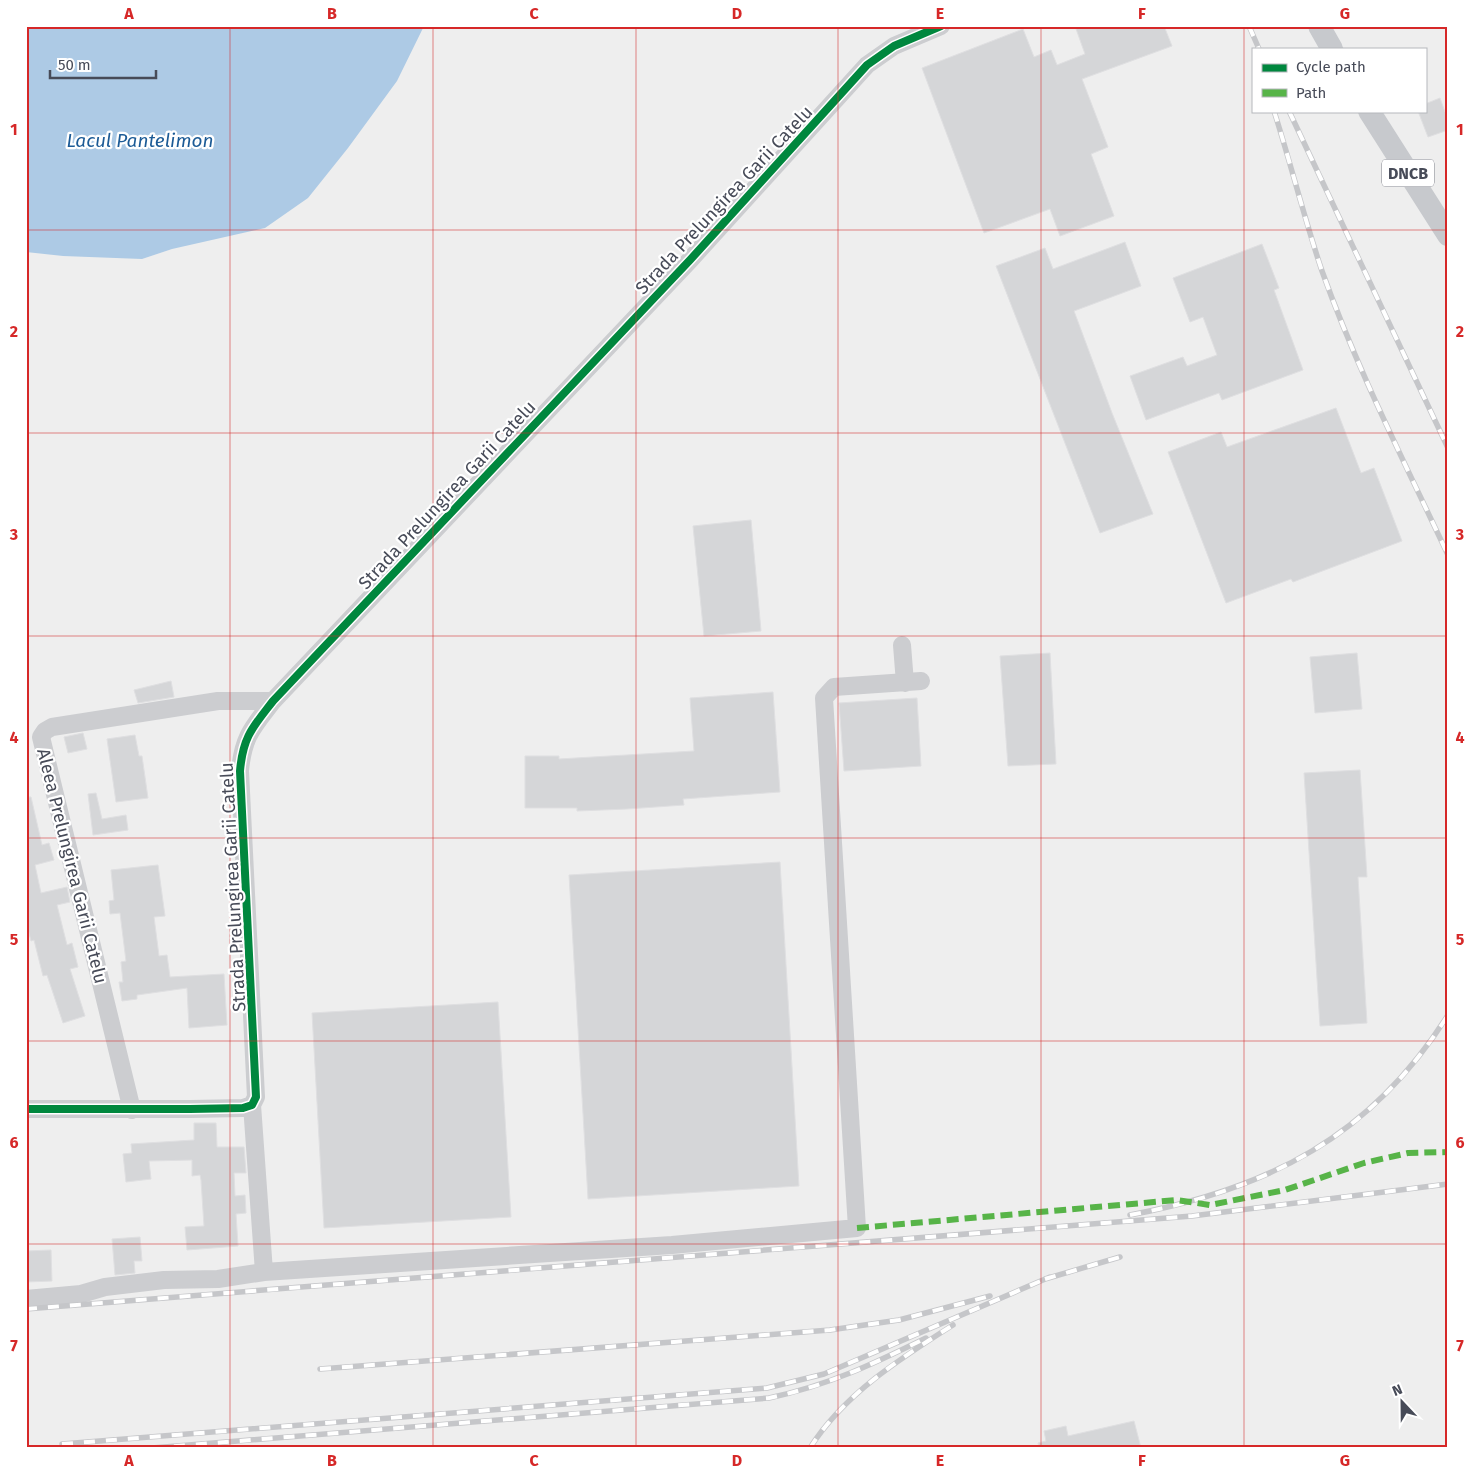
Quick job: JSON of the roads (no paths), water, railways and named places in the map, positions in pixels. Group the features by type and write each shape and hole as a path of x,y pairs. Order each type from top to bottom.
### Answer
{"main road":[{"path":"1319,26 1331,48"},
{"name":"DNCB","path":"1370,112 1448,235"}],"street":[{"name":"Strada Prelungirea Garii Catelu","path":"264,1272 252,1106 256,1097 240,771 242,748 248,733 273,700 690,260 867,65 894,46 941,26"},
{"path":"26,1299 81,1294 115,1286 164,1280 218,1279 264,1272 672,1245 858,1228 824,698 834,688 913,682 902,645"},
{"name":"Aleea Prelungirea Garii Catelu","path":"132,1110 41,737 45,731 52,727 218,701 273,700"},
{"path":"26,1109 132,1110 243,1108 252,1106"}],"water":[{"name":"Lacul Pantelimon","path":"26,26 424,26 397,81 348,148 308,198 265,228 172,249 142,259 63,256 26,252"}],"railway":[{"path":"1249,26 1259,48"},
{"path":"1274,112 1315,251 1350,344 1448,555"},
{"path":"1289,112 1448,448"},
{"path":"1130,1215 1180,1204 1227,1190 1271,1172 1312,1151 1350,1125 1385,1094 1418,1058 1448,1015"},
{"path":"26,1309 1192,1216 1448,1184"},
{"path":"1045,1279 1120,1257"},
{"path":"62,1444 767,1388 824,1374 1050,1277"},
{"path":"320,1369 830,1330 899,1320 990,1296"},
{"path":"810,1448 839,1411 856,1394 894,1364 953,1325"},
{"path":"152,1448 769,1398 831,1380 887,1357 926,1338"}]}
